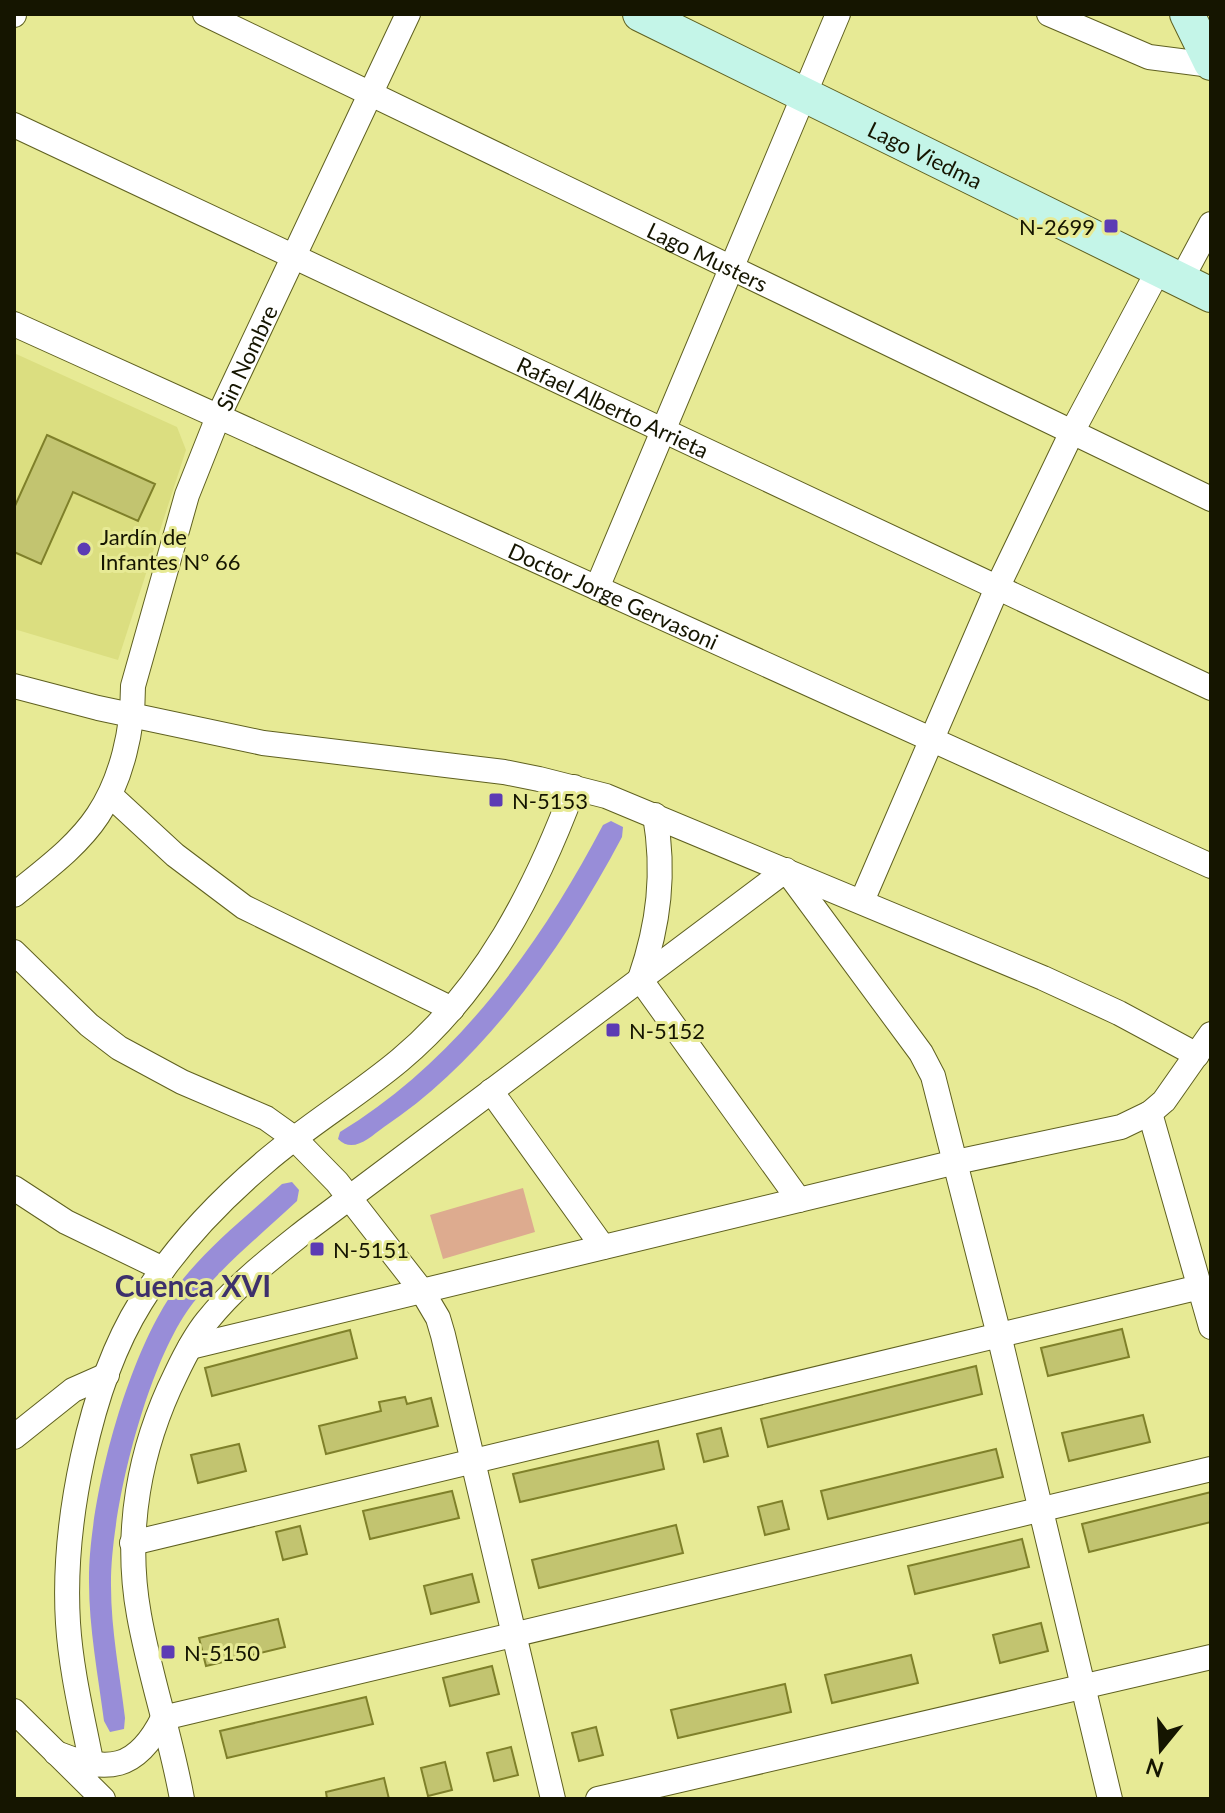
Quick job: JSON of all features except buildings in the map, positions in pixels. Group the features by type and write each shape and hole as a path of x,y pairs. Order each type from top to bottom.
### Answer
{"main road":[{"name":"Lago Viedma","path":"640,14 1184,281"},
{"path":"1187,14 1211,64"}],"street":[{"name":"Lago Musters","path":"205,14 1211,499"},
{"name":"Sin Nombre","path":"14,895 82,835 110,795 133,716 133,686 183,510 218,417 408,14"},
{"path":"597,588 838,14"},
{"path":"1049,14 1149,57 1211,64"},
{"name":"Rafael Alberto Arrieta","path":"14,125 1211,688"},
{"path":"862,901 997,588 1072,432 1184,281 1211,224"},
{"name":"Doctor Jorge Gervasoni","path":"14,324 1211,866"},
{"path":"14,686 133,716 263,743 504,772 574,787 655,815 1083,995 1197,1055"},
{"path":"92,1766 68,1625 67,1586 75,1500 107,1375 121,1338 163,1269 213,1210 294,1138 399,1061 452,1009 497,948 524,902 552,847 574,787"},
{"path":"110,795 175,855 244,907 452,1009"},
{"path":"640,979 650,950 661,895 660,843 655,815"},
{"path":"182,1799 139,1616 132,1543 141,1470 169,1388 205,1323 233,1291 349,1197 786,870"},
{"path":"786,870 921,1053 941,1100 1110,1799"},
{"path":"14,952 81,1017 119,1048 171,1077 266,1118 294,1138 349,1197 422,1291 443,1335 553,1799"},
{"path":"640,979 799,1200"},
{"path":"190,1347 956,1162 1121,1127 1150,1113 1175,1088 1211,1034"},
{"path":"491,1091 603,1247"},
{"path":"1150,1113 1211,1327"},
{"path":"14,1188 66,1222 163,1269"},
{"path":"132,1543 1200,1287"},
{"path":"14,1437 73,1390 107,1375"},
{"path":"56,1753 92,1766 108,1767 136,1755 148,1745 163,1718 1211,1469"},
{"path":"598,1799 1211,1657"},
{"path":"14,1711 103,1799"}],"shaded area":[{"name":"Jardín de Infantes N° 66","path":"14,353 177,427 186,450 118,660 14,629"},
{"path":"611,821 623,827 622,837 600,877 549,958 489,1034 421,1100 373,1136 355,1145 338,1139 340,1132 422,1071 492,997 552,914 603,825"},
{"path":"292,1182 299,1190 297,1201 205,1289 176,1329 134,1438 117,1518 111,1586 112,1619 125,1718 124,1729 110,1732 104,1721 92,1634 90,1549 103,1472 126,1391 157,1319 185,1276 282,1184"},
{"path":"523,1188 535,1232 443,1259 430,1215"}],"place":[{"name":"N-2699","path":"1111,226"},
{"name":"Jardín de Infantes N° 66","path":"84,549"},
{"name":"N-5153","path":"496,800"},
{"name":"N-5152","path":"613,1030"},
{"name":"N-5151","path":"317,1249"},
{"name":"N-5150","path":"168,1652"}],"district":[{"name":"Cuenca XVI","path":"193,1285"}]}
